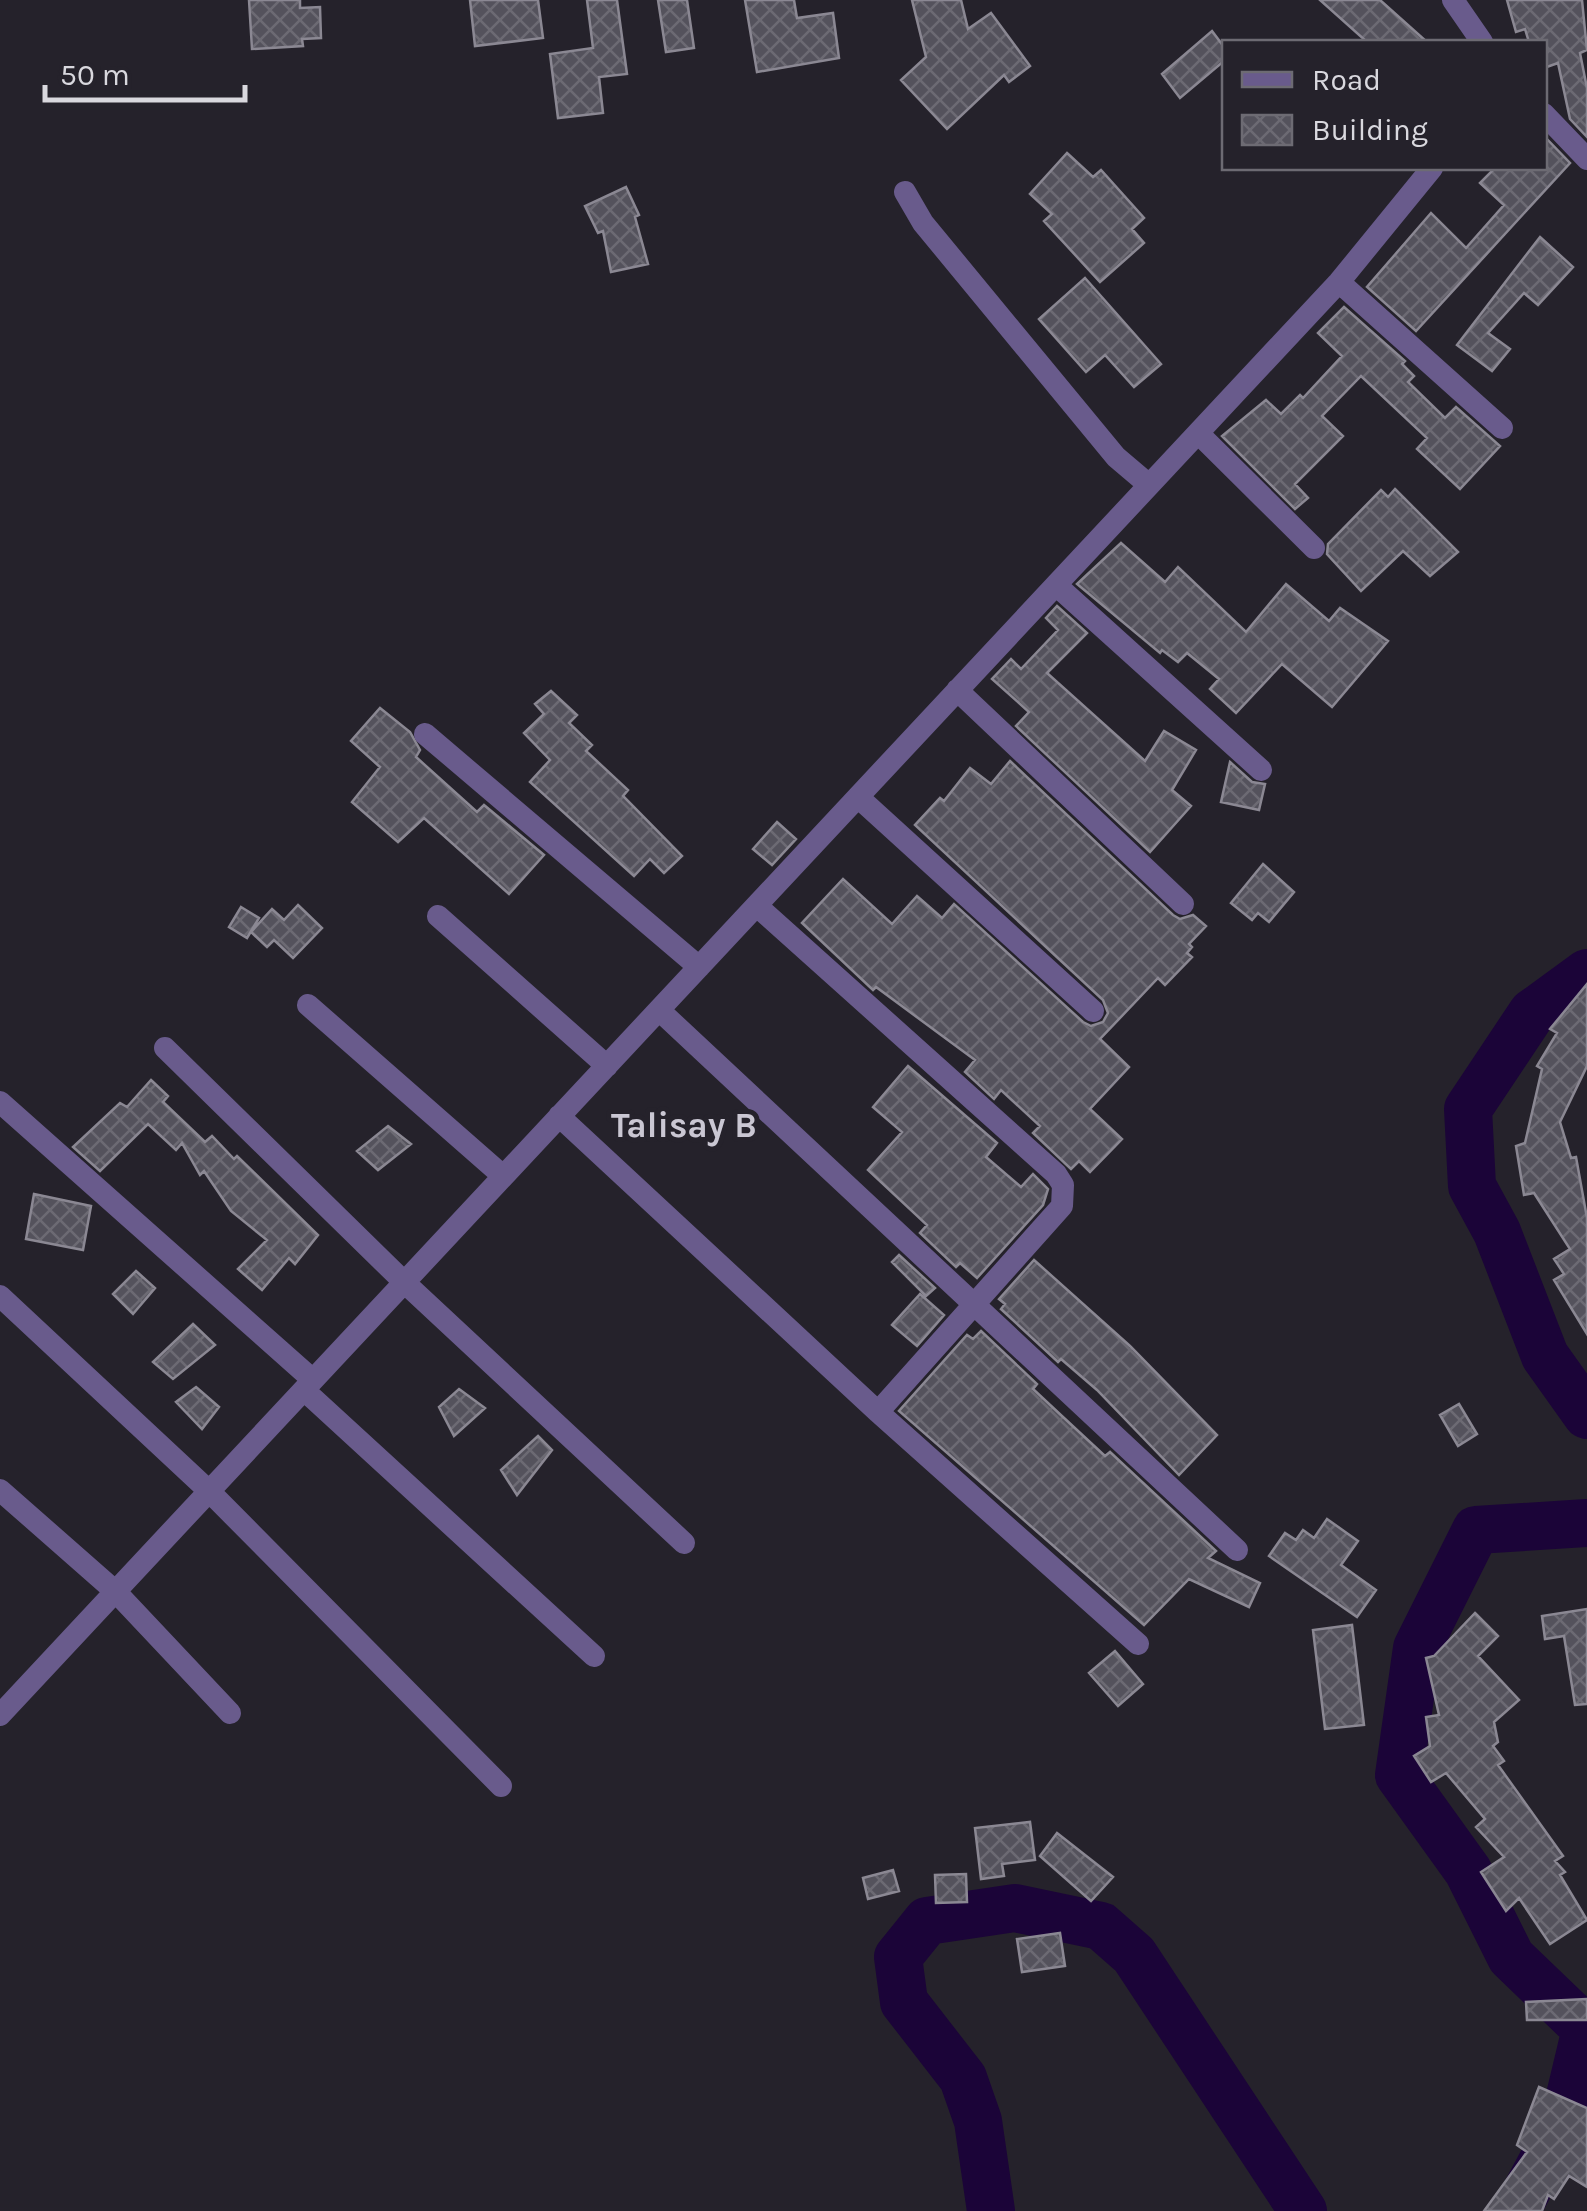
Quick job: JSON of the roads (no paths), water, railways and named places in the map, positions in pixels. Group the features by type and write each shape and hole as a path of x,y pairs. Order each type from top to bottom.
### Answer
{"street":[{"path":"1453,0 1481,40"},
{"path":"1547,117 1587,159"},
{"path":"3,1705 116,1592 1198,433 1338,282 1430,170"},
{"path":"905,192 924,223 1116,457 1149,485"},
{"path":"1338,282 1502,428"},
{"path":"1198,433 1314,548"},
{"path":"1056,585 1261,770"},
{"path":"957,690 1183,904"},
{"path":"425,734 699,967"},
{"path":"858,796 1093,1011"},
{"path":"756,906 1056,1174 1063,1185 1062,1206 976,1307 878,1412"},
{"path":"438,916 607,1066"},
{"path":"308,1005 503,1176"},
{"path":"658,1010 1238,1550"},
{"path":"165,1048 404,1282 684,1543"},
{"path":"0,1102 308,1385 594,1656"},
{"path":"559,1116 878,1412 1138,1644"},
{"path":"0,1296 209,1492 501,1786"},
{"path":"0,1490 116,1592 230,1714"}],"waterway":[{"path":"1587,973 1532,1013 1468,1109 1472,1186 1497,1232 1545,1356 1587,1415"},
{"path":"1516,2211 1564,2121 1586,2029 1511,1957 1468,1871 1399,1775 1417,1648 1476,1530 1587,1523"},
{"path":"991,2211 978,2121 963,2078 904,2002 898,1957 927,1921 1015,1908 1101,1926 1134,1955 1303,2211"}],"district":[{"name":"Talisay B","path":"684,1125"}]}
